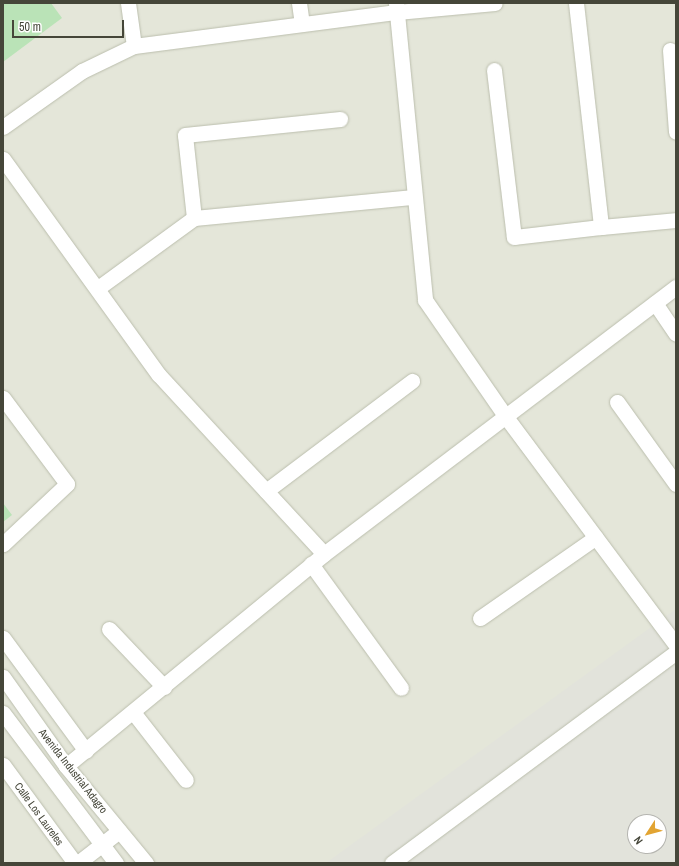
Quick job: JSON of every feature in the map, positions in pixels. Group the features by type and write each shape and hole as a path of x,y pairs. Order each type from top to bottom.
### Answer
{"street":[{"path":"128,3 134,46"},
{"path":"299,3 302,24"},
{"path":"3,127 82,71 134,46 302,24 397,7 495,3"},
{"path":"576,3 601,226"},
{"path":"397,7 425,300 506,417 676,645"},
{"path":"670,50 676,132"},
{"path":"494,70 514,237 601,226 676,220"},
{"path":"194,218 185,135 340,118"},
{"path":"3,159 98,288 159,375 324,554"},
{"path":"98,288 194,218 414,197"},
{"path":"66,766 164,687 311,564 676,287"},
{"path":"655,303 676,334"},
{"path":"266,491 412,381"},
{"path":"3,398 67,484 3,544"},
{"path":"617,402 676,484"},
{"path":"480,618 596,537"},
{"path":"311,564 401,688"},
{"path":"109,629 164,687"},
{"path":"3,638 86,751"},
{"path":"392,863 676,652"},
{"name":"Avenida Industrial Adagro","path":"3,677 66,766 146,863"},
{"path":"133,712 186,780"},
{"name":"Avenida Industrial Adagro","path":"3,713 116,863"},
{"name":"Calle Los Laureles","path":"3,765 74,863"},
{"path":"78,863 119,831"}],"shaded area":[{"path":"3,3 676,3 676,863 3,863"},
{"path":"676,609 676,863 326,863"}],"green space":[{"path":"3,3 51,3 62,18 3,62"},
{"path":"3,503 12,515 3,522"}]}
